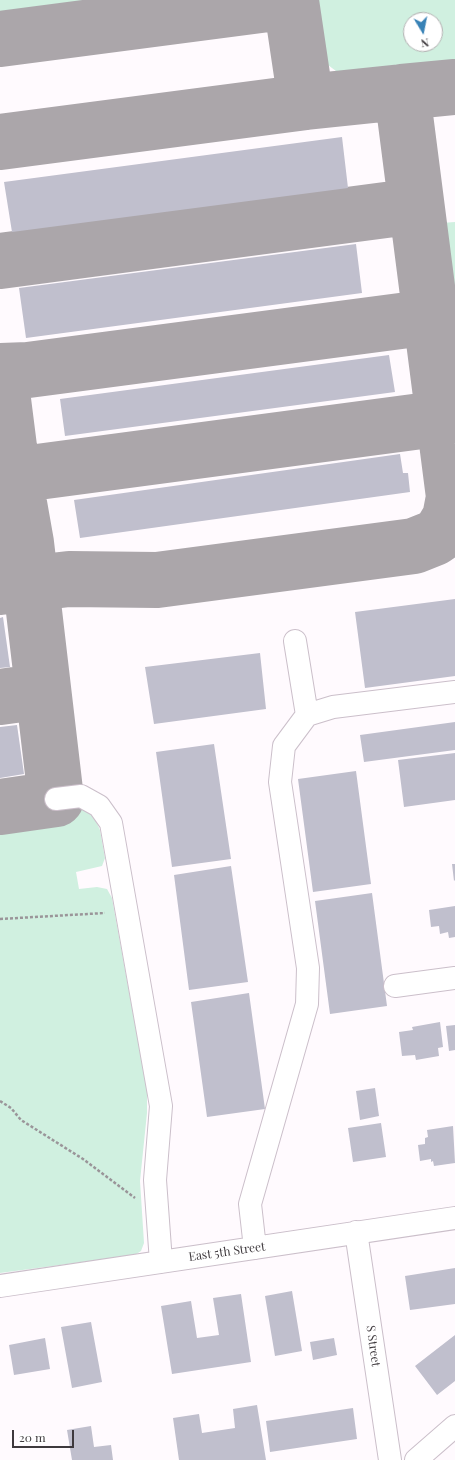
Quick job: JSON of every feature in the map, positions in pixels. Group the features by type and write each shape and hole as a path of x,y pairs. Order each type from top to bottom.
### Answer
{"street":[{"path":"295,641 307,715"},
{"path":"255,1248 250,1204 307,1004 308,968 280,782 284,746 307,715 333,707 455,692"},
{"path":"56,799 81,796 99,806 111,823 161,1106 155,1180 161,1262"},
{"path":"395,986 455,978"},
{"name":"East 5th Street","path":"0,1286 455,1218"},
{"name":"S Street","path":"356,1232 390,1460"},
{"path":"416,1460 455,1426"}],"path":[{"path":"0,919 127,912"},
{"path":"0,1101 11,1108 22,1120 83,1159 157,1214"}],"green space":[{"path":"0,0 166,0 0,21"},
{"path":"309,0 455,0 455,69 377,79 360,78 336,71 328,65 316,48 312,34"},
{"path":"455,222 455,306 451,300 441,223"},
{"path":"72,807 85,808 93,815 100,830 105,858 102,866 76,872 79,889 97,887 107,889 112,898 147,1091 147,1113 140,1181 144,1243 141,1251 135,1255 0,1273 0,817"}],"building":[{"path":"342,137 348,188 12,232 4,182"},
{"path":"356,244 362,293 26,338 19,288"},
{"path":"389,355 395,392 65,436 60,399"},
{"path":"400,454 403,473 408,473 410,492 80,538 74,500"},
{"path":"455,599 455,676 365,688 355,612"},
{"path":"3,617 10,667 0,668 0,618"},
{"path":"260,653 266,709 154,724 145,667"},
{"path":"455,722 455,750 364,762 360,735"},
{"path":"17,725 24,774 0,778 0,727"},
{"path":"214,744 231,859 172,867 156,752"},
{"path":"455,753 455,800 404,807 398,760"},
{"path":"356,771 371,884 313,892 298,779"},
{"path":"452,864 455,864 454,881"},
{"path":"231,866 248,982 189,990 174,875"},
{"path":"372,893 387,1006 330,1014 315,901"},
{"path":"455,906 455,937 449,938 448,932 440,934 439,926 431,927 429,910"},
{"path":"249,993 265,1109 207,1117 191,1002"},
{"path":"440,1022 443,1047 438,1048 439,1056 416,1060 415,1055 402,1056 399,1032 413,1030 412,1027"},
{"path":"455,1025 455,1050 449,1051 446,1026"},
{"path":"375,1088 379,1116 360,1120 356,1091"},
{"path":"381,1123 386,1157 353,1162 348,1128"},
{"path":"453,1126 455,1163 434,1166 431,1159 420,1161 418,1145 425,1144 425,1138 428,1137 427,1130"},
{"path":"455,1268 455,1304 410,1310 405,1276"},
{"path":"292,1291 302,1351 275,1356 265,1296"},
{"path":"241,1294 251,1362 172,1374 161,1306 191,1301 197,1338 219,1335 213,1298"},
{"path":"91,1322 102,1382 72,1388 61,1327"},
{"path":"455,1335 455,1381 437,1395 415,1366"},
{"path":"45,1338 50,1369 14,1375 9,1345"},
{"path":"334,1338 337,1355 313,1360 310,1342"},
{"path":"257,1405 266,1460 179,1460 173,1418 199,1414 202,1433 235,1428 233,1409"},
{"path":"353,1408 357,1439 270,1452 266,1421"},
{"path":"91,1426 94,1447 111,1445 113,1460 72,1460 67,1430"}],"taxiway":[{"path":"0,39 291,1 306,102"},
{"path":"402,92 455,87"},
{"path":"0,142 306,102 402,92 454,497 450,518 441,533 434,538 414,546 157,580 69,579 0,587"},
{"path":"0,261 416,206"},
{"path":"0,371 28,370 431,317"},
{"path":"0,376 9,447 26,543 56,799 0,807"},
{"path":"0,477 444,418"},
{"path":"0,697 43,691"}]}
